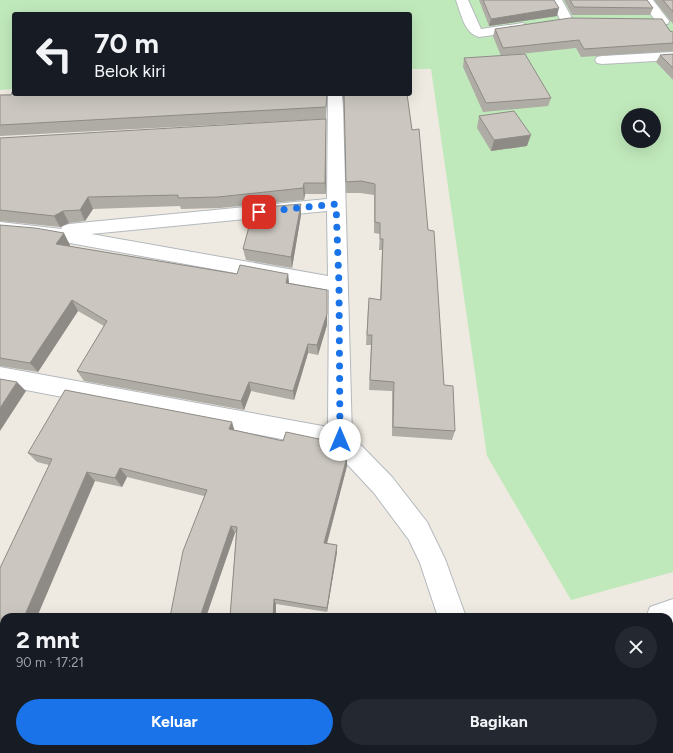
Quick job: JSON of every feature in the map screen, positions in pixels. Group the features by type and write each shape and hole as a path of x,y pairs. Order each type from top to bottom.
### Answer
{"street":[{"path":"462,0 475,31 479,33 537,25"},
{"path":"556,0 567,20"},
{"path":"646,0 666,26 647,21"},
{"path":"552,22 583,20"},
{"path":"602,60 673,56"},
{"path":"335,96 330,124 336,204 339,285 340,440"},
{"path":"42,232 336,204"},
{"path":"0,228 42,232 339,285"},
{"path":"0,376 340,440 383,485 418,531 432,559 451,613"}],"green space":[{"path":"0,0 673,0 673,572 571,600 487,456 431,69 412,69 412,12 12,12 12,89 0,90"}],"building":[{"path":"483,0 554,0 559,8 491,19"},
{"path":"570,0 647,0 653,8 574,7"},
{"path":"663,0 673,0 673,12"},
{"path":"570,18 662,19 670,31 673,32 673,43 584,49 579,40 503,48 495,29"},
{"path":"525,54 551,98 486,103 464,58"},
{"path":"673,54 673,68 660,55"},
{"path":"12,92 12,96 327,96 326,107 0,125 0,95 11,95"},
{"path":"344,96 407,96 412,130 419,129 428,230 434,231 444,385 453,386 455,431 393,427 394,382 370,380 372,335 367,335 369,298 381,300 383,239 380,239 380,223 375,222 375,184 361,181 346,182"},
{"path":"514,111 531,135 494,140 479,116"},
{"path":"326,119 325,183 304,183 303,188 218,197 178,198 178,195 88,197 80,210 63,211 54,216 0,210 0,138"},
{"path":"301,204 291,257 243,249 254,208"},
{"path":"0,225 35,228 64,233 56,244 237,274 240,265 288,274 286,283 327,290 327,314 317,345 308,344 293,391 249,382 241,401 77,371 107,321 72,300 30,363 0,358"},
{"path":"0,379 17,382 0,408"},
{"path":"65,390 232,422 229,429 283,441 286,432 333,442 347,457 324,543 337,545 327,608 274,599 273,613 230,613 237,527 231,526 201,613 171,613 183,551 207,490 120,468 115,478 87,472 26,613 0,613 0,568 52,459 28,453"}],"route":[{"path":"259,212 336,204 339,285 340,440"}]}
